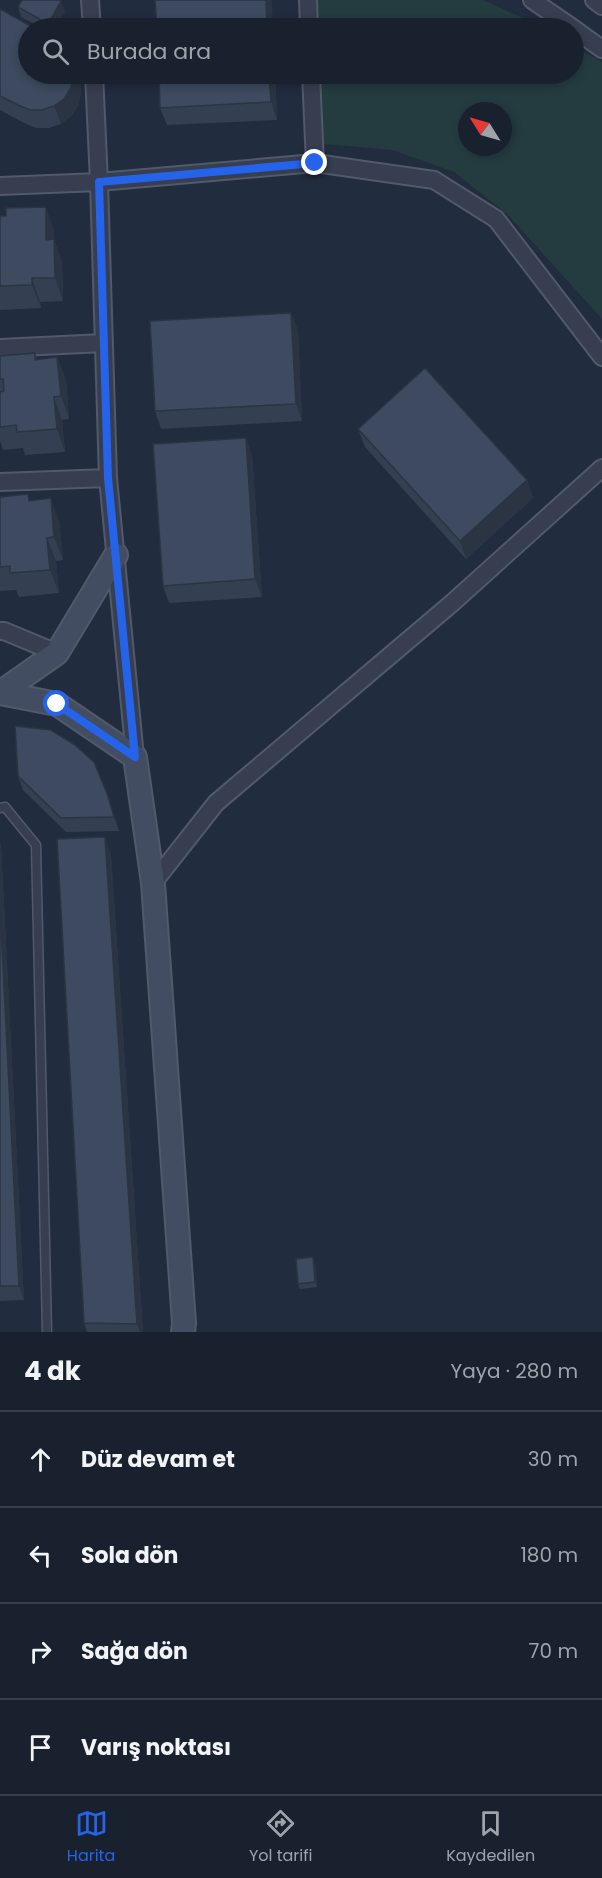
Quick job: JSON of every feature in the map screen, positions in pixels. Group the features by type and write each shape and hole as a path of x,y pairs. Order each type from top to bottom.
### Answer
{"street":[{"path":"90,0 91,18"},
{"path":"308,0 309,18"},
{"path":"532,0 557,18"},
{"path":"594,0 602,6"},
{"path":"584,37 602,49"},
{"path":"94,84 108,478 135,757 153,883 184,1311 183,1332"},
{"path":"311,84 315,163"},
{"path":"0,186 99,182 315,163 434,180 496,219 602,357"},
{"path":"0,348 104,343"},
{"path":"153,883 216,803 451,604 602,468"},
{"path":"0,482 108,478"},
{"path":"0,693 57,653 116,555"},
{"path":"0,631 57,653"},
{"path":"0,693 57,704 135,757"}],"lane":[{"path":"0,808 5,807 36,845 47,1332"}],"green space":[{"path":"314,0 483,0 523,18 315,18"},
{"path":"584,52 602,62 602,319 508,215 454,172 392,150 324,144 320,84 584,84"}],"building":[{"path":"22,0 61,1 51,18 37,18 18,7"},
{"path":"155,0 266,0 267,18 156,18"},
{"path":"0,9 18,19 18,84 72,84 64,99 42,110 30,110 0,96"},
{"path":"159,84 270,84 271,102 160,108"},
{"path":"46,207 46,240 54,239 55,278 32,278 32,285 0,286 0,216 6,216 6,208"},
{"path":"291,313 296,404 155,411 150,321"},
{"path":"35,353 35,360 57,357 61,396 54,397 57,429 17,432 16,425 0,427 0,392 4,391 3,379 0,379 0,356"},
{"path":"425,368 527,480 460,541 358,429"},
{"path":"246,438 255,579 163,586 153,444"},
{"path":"28,494 29,501 51,498 54,537 47,538 50,570 10,573 10,566 0,567 0,497"},
{"path":"15,726 51,730 75,745 94,762 114,817 61,818 18,776"},
{"path":"105,837 137,1324 84,1323 57,839"},
{"path":"0,906 19,1286 0,1286"},
{"path":"313,1257 315,1282 298,1284 296,1259"}],"route":[{"path":"57,704 135,757 108,478 99,182 315,163"}]}
